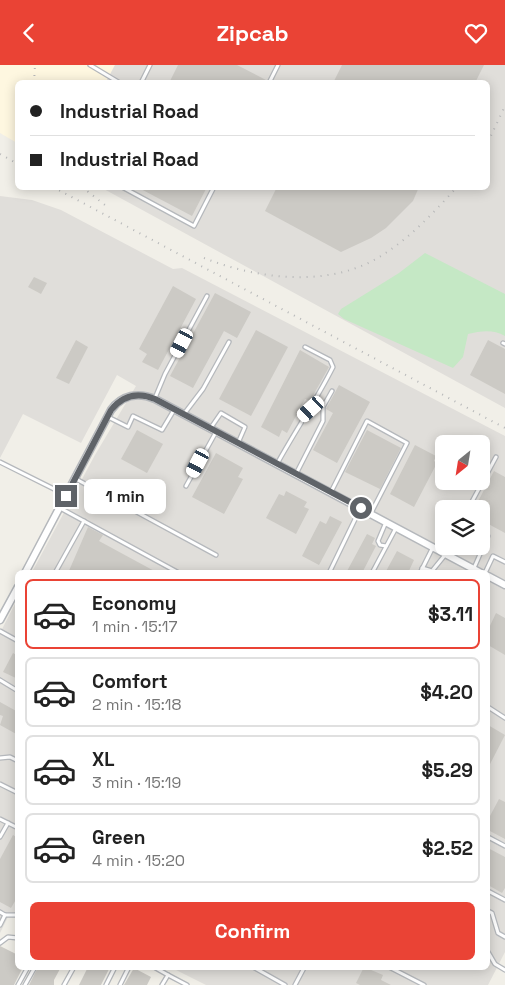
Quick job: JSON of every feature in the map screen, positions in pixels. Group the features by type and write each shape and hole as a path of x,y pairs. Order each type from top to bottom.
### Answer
{"street":[{"path":"27,570 115,405 129,396 145,395 433,547"},
{"path":"449,555 477,570"},
{"path":"490,577 505,585"},
{"path":"0,620 15,592"}],"lane":[{"path":"90,65 115,80"},
{"path":"142,80 150,65"},
{"path":"270,80 278,65"},
{"path":"128,190 194,226 212,190"},
{"path":"155,399 165,374 207,295"},
{"path":"184,414 203,389 229,342"},
{"path":"277,465 302,417 311,409 333,367 330,360 305,347"},
{"path":"296,474 323,421 323,407 332,391"},
{"path":"108,417 128,427 133,416 162,430 174,409"},
{"path":"186,486 222,413 245,427 238,444"},
{"path":"331,492 367,421 407,443 370,513"},
{"path":"473,500 496,457"},
{"path":"0,462 66,496"},
{"path":"75,479 216,555"},
{"path":"60,508 174,570"},
{"path":"330,570 361,508"},
{"path":"57,570 84,521"},
{"path":"386,522 378,541 380,545 386,546"},
{"path":"374,570 396,527"},
{"path":"429,570 422,568 433,547"},
{"path":"434,570 444,555"},
{"path":"473,568 479,555"},
{"path":"485,570 493,556 505,562"},
{"path":"0,631 15,639"},
{"path":"0,680 15,689"},
{"path":"490,708 505,718"},
{"path":"0,757 10,757 15,760"},
{"path":"0,784 15,792"},
{"path":"0,819 15,826"},
{"path":"0,837 8,823"},
{"path":"490,838 505,846"},
{"path":"490,892 505,900"},
{"path":"0,912 5,915 15,915"},
{"path":"490,912 492,913 498,933 505,937"},
{"path":"0,925 5,915"},
{"path":"0,943 8,937 15,938"},
{"path":"490,955 495,964 505,970"},
{"path":"18,985 26,970"},
{"path":"25,985 33,970"},
{"path":"64,985 72,970"},
{"path":"106,985 114,970"},
{"path":"120,985 128,970"},
{"path":"159,970 187,985"},
{"path":"257,970 284,985"},
{"path":"295,985 303,970"},
{"path":"395,970 424,985"},
{"path":"162,985 168,975"}],"shaded area":[{"path":"0,65 115,65 107,80 15,80 15,142 0,133"},
{"path":"115,65 505,65 505,408 106,190 490,190 490,80 107,80"},
{"path":"0,196 32,200 61,210 173,269 182,268 505,436 505,952 488,985 206,985 176,970 490,970 490,570 33,570 95,455 136,386 117,375 81,443 23,414 0,458"},
{"path":"15,604 15,917 8,917 0,933 0,633"}],"green space":[{"path":"425,253 505,294 505,336 487,331 468,334 463,357 453,368 344,319 338,314 341,309 399,273"}],"building":[{"path":"178,65 237,65 266,80 170,80"},
{"path":"342,65 484,65 476,80 334,80"},
{"path":"143,190 205,190 192,216"},
{"path":"276,190 418,190 413,201 386,228 371,238 341,252 265,211"},
{"path":"34,277 47,283 41,294 28,287"},
{"path":"173,286 196,299 158,370 142,362 147,354 139,349"},
{"path":"215,293 251,312 237,338 224,331 193,388 170,376"},
{"path":"256,330 288,347 251,416 219,399"},
{"path":"76,340 88,347 69,384 56,378"},
{"path":"488,340 505,349 505,394 470,375"},
{"path":"300,350 329,367 310,401 305,399 287,433 282,430 279,437 261,427"},
{"path":"339,385 370,402 337,463 313,450 333,413 326,409"},
{"path":"137,430 163,444 147,473 121,459"},
{"path":"367,430 401,448 380,489 345,472"},
{"path":"415,445 435,455 435,467 414,507 390,494"},
{"path":"216,453 243,468 238,477 243,479 224,514 192,497"},
{"path":"494,471 505,477 505,533 490,525 490,500 479,500 484,490 490,490 490,479"},
{"path":"286,491 307,502 304,507 309,509 296,534 266,518 279,494 284,496"},
{"path":"330,516 342,522 319,565 302,556 320,521 326,524"},
{"path":"88,527 103,535 99,541 152,570 97,570 69,570"},
{"path":"367,534 375,538 372,544 376,546 364,570 348,570"},
{"path":"397,551 414,560 409,570 387,570"},
{"path":"496,613 505,618 505,655 490,646 490,626"},
{"path":"13,653 15,654 15,678 3,672"},
{"path":"0,702 15,710 15,733 0,725 3,716 0,715"},
{"path":"490,726 505,735 490,764"},
{"path":"499,799 505,802 505,839 490,831 490,816"},
{"path":"13,835 15,836 15,901 11,908 0,902 0,859"},
{"path":"490,849 505,857 505,888 502,893 490,886"},
{"path":"0,946 15,954 15,970 22,970 14,985 0,985"},
{"path":"36,970 59,970 54,980 54,985 29,985"},
{"path":"86,970 108,970 101,985 79,985"},
{"path":"133,970 138,970 151,977 147,985 124,985"},
{"path":"362,970 371,970 383,975 381,980 391,985 360,985 356,983"}],"railway":[{"path":"34,80 35,65"},
{"path":"490,138 505,106"},
{"path":"0,154 15,162"},
{"path":"59,190 505,428"},
{"path":"86,190 105,205"},
{"path":"204,258 226,266 273,276 321,276 344,272 367,264 397,245 424,222 454,190"}],"route":[{"path":"66,496 111,410 122,399 137,394 155,399 361,508"}]}
